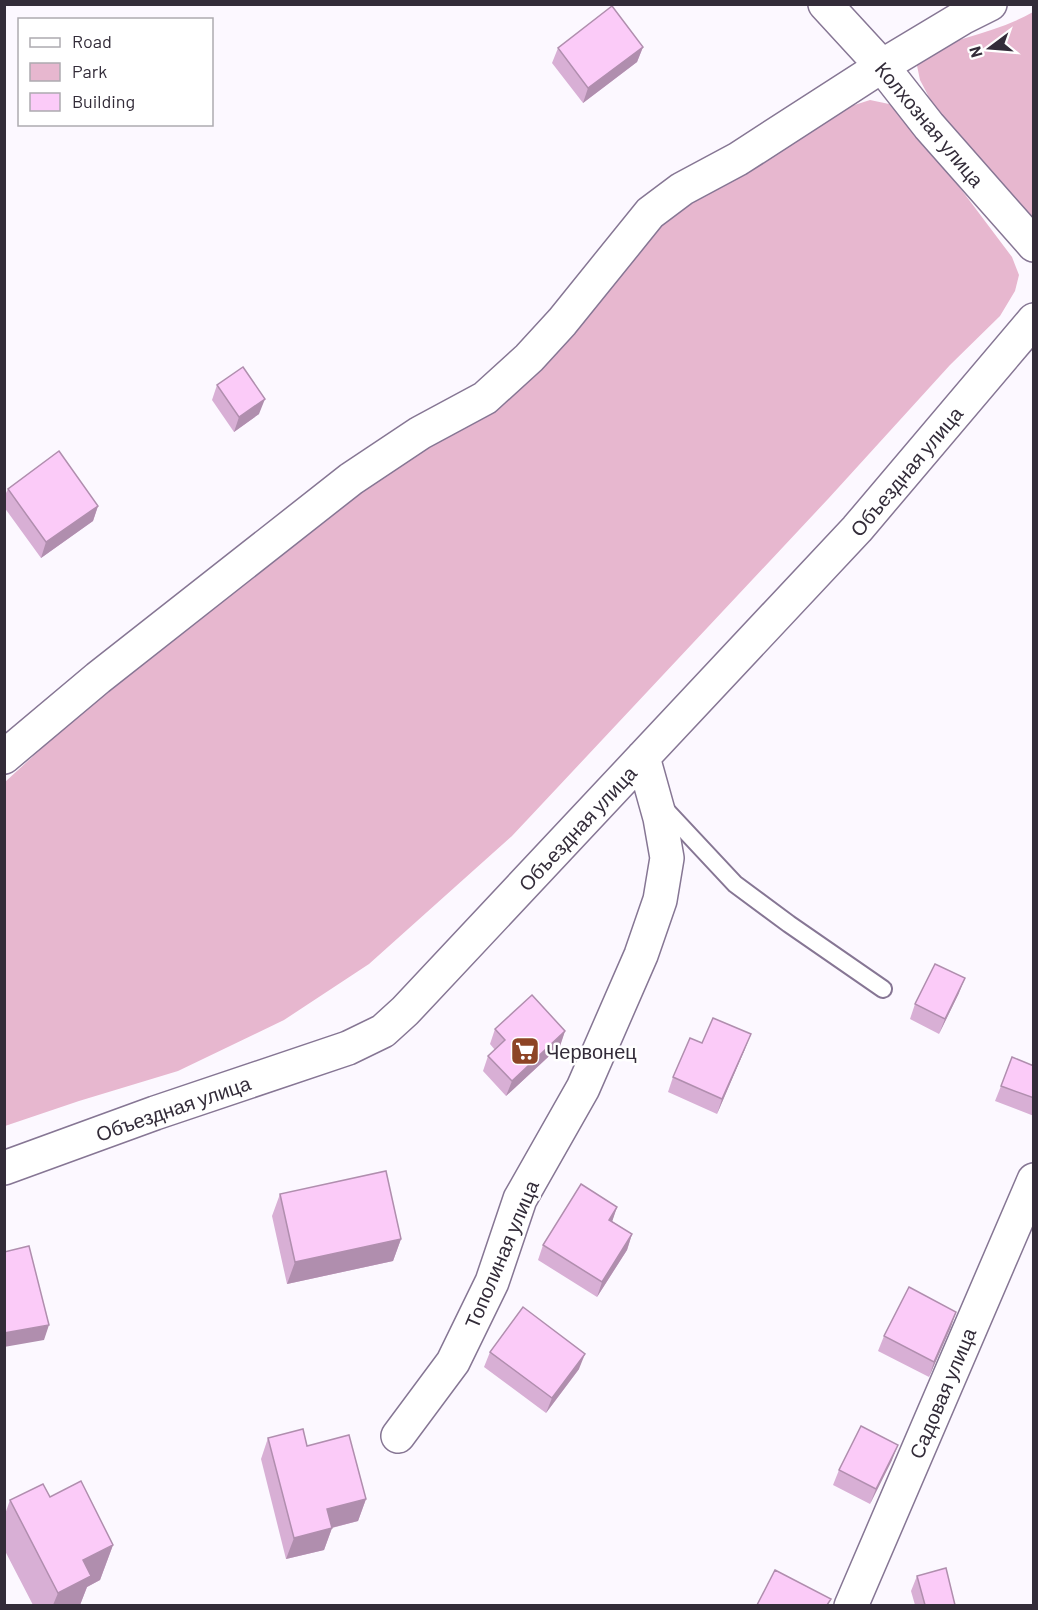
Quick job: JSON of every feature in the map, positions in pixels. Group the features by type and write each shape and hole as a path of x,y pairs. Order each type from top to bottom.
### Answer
{"street":[{"name":"Колхозная улица","path":"825,4 882,66 929,126 1034,245"},
{"path":"4,757 98,678 351,479 420,432 485,398 529,358 562,322 650,213 682,189 738,159 882,66 990,4"},
{"name":"Объездная улица","path":"4,1168 155,1113 348,1048 383,1031 405,1011 857,529 1034,320"},
{"name":"Тополиная улица","path":"398,1436 453,1362 492,1282 520,1199 583,1088 641,955 660,900 667,858 660,818 643,758"},
{"name":"Садовая улица","path":"850,1605 1034,1180"}],"lane":[{"path":"654,798 735,884 883,989"}],"green space":[{"path":"1033,12 1033,216 1028,215 932,103 920,80 915,56 944,44 1005,25"},
{"path":"870,100 889,104 909,120 1012,257 1019,275 1015,291 1000,316 950,365 828,499 512,836 369,964 284,1020 178,1071 5,1126 5,782 79,714 405,455 653,230 730,174 839,110"}],"building":[{"path":"612,6 643,47 588,88 558,48"},
{"path":"243,367 265,399 239,417 217,385"},
{"path":"59,451 98,506 46,542 8,489"},
{"path":"935,964 965,978 945,1019 915,1004"},
{"name":"Червонец","path":"532,995 565,1031 512,1081 488,1056 505,1040 495,1029"},
{"path":"713,1018 751,1034 722,1099 673,1077 690,1038 702,1043"},
{"path":"1012,1057 1034,1066 1034,1098 1001,1086"},
{"path":"386,1171 401,1239 295,1262 280,1194"},
{"path":"581,1184 617,1207 609,1220 632,1234 602,1282 543,1245"},
{"path":"29,1246 49,1325 4,1333 4,1252"},
{"path":"909,1287 956,1312 934,1362 884,1336"},
{"path":"523,1307 585,1354 552,1398 490,1352"},
{"path":"861,1426 898,1445 876,1489 839,1470"},
{"path":"303,1429 307,1446 349,1435 366,1499 327,1509 332,1528 294,1538 268,1438"},
{"path":"81,1481 113,1545 83,1560 91,1576 58,1593 10,1500 43,1484 50,1497"},
{"path":"946,1568 955,1605 925,1605 917,1576"},
{"path":"775,1570 831,1599 827,1605 757,1605"}],"place":[{"name":"Червонец","path":"525,1051"}]}
